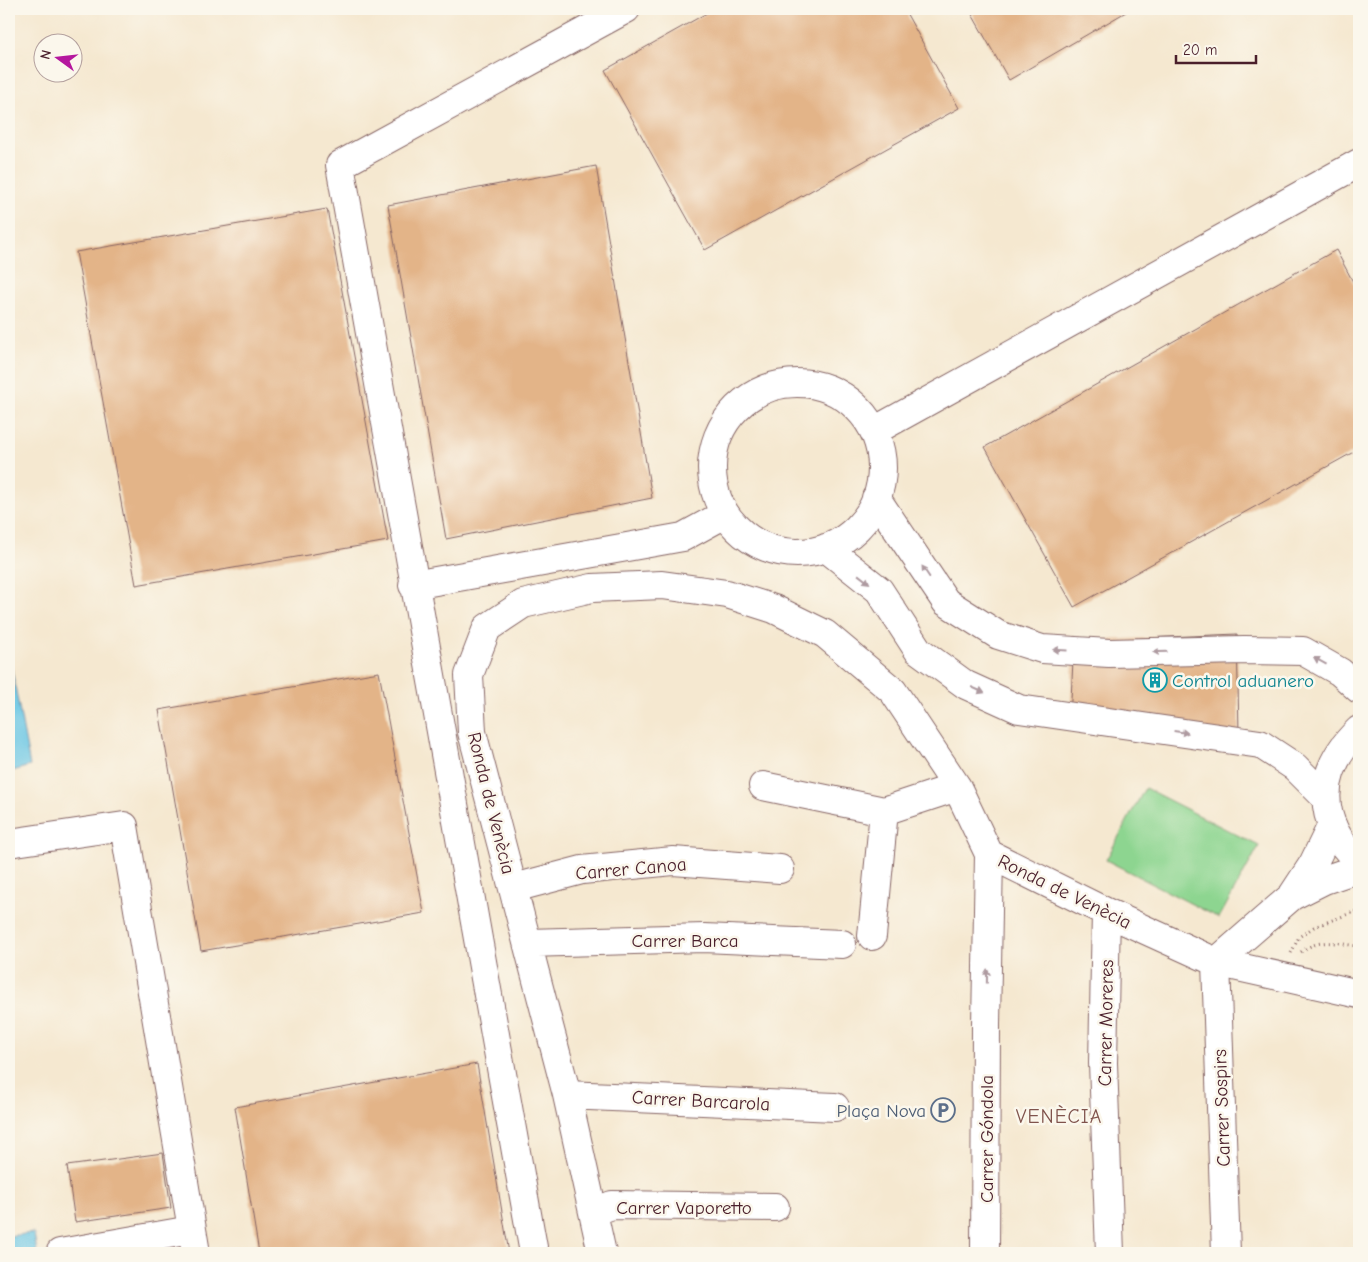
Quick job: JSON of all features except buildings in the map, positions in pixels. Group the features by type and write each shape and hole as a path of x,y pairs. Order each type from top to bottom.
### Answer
{"main road":[{"path":"534,1253 340,165 626,9"},
{"path":"874,430 1359,163"},
{"path":"809,383 836,391 858,408 874,430 881,460 882,476 876,498 859,526 847,537 826,548 798,553 770,549 744,536 725,514 714,489 712,461 718,434 734,410 755,393 781,384 809,383"},
{"path":"876,498 946,602 998,636 1042,649 1109,653 1303,651 1340,672 1359,689"},
{"path":"414,585 684,537 725,514"},
{"path":"826,548 879,590 918,650 966,685 1019,709 1260,744 1295,767 1326,798"},
{"name":"Ronda de Venècia","path":"602,1253 567,1094 472,732 469,675 487,628 523,604 592,588 662,585 726,594 774,609 826,634 894,691 957,787 989,854 1106,912 1216,962 1287,980 1359,994"},
{"path":"1359,730 1343,746 1330,771 1326,798 1332,825 1344,848 1359,862"},
{"path":"763,786 884,811 957,787"},
{"path":"872,936 884,811"},
{"path":"1292,896 1313,864 1332,825"},
{"path":"9,843 124,826 194,1242 60,1253"},
{"name":"Carrer Góndola","path":"985,1253 989,854"},
{"name":"Carrer Canoa","path":"514,888 582,870 673,861 780,869"},
{"path":"1216,962 1292,896 1324,880 1359,868"},
{"name":"Carrer Moreres","path":"1106,912 1103,1063 1110,1253"},
{"name":"Carrer Barca","path":"528,943 704,938 842,944"},
{"name":"Carrer Sospirs","path":"1216,962 1226,1253"},
{"name":"Carrer Barcarola","path":"567,1094 835,1108"},
{"name":"Carrer Vaporetto","path":"593,1212 612,1205 775,1207"}],"path":[{"path":"1287,980 1291,953 1299,936 1314,927 1359,910"},
{"path":"1287,980 1300,953 1308,947 1328,941 1359,946"}],"green space":[{"path":"1145,788 1259,846 1219,918 1106,860"}],"water":[{"path":"9,654 30,766 9,772"},
{"path":"34,1233 37,1253 9,1253 9,1236"}],"place":[{"name":"Control aduanero","path":"1155,680"},
{"name":"Plaça Nova","path":"943,1110"}],"district":[{"name":"VENÈCIA","path":"1059,1116"}]}
